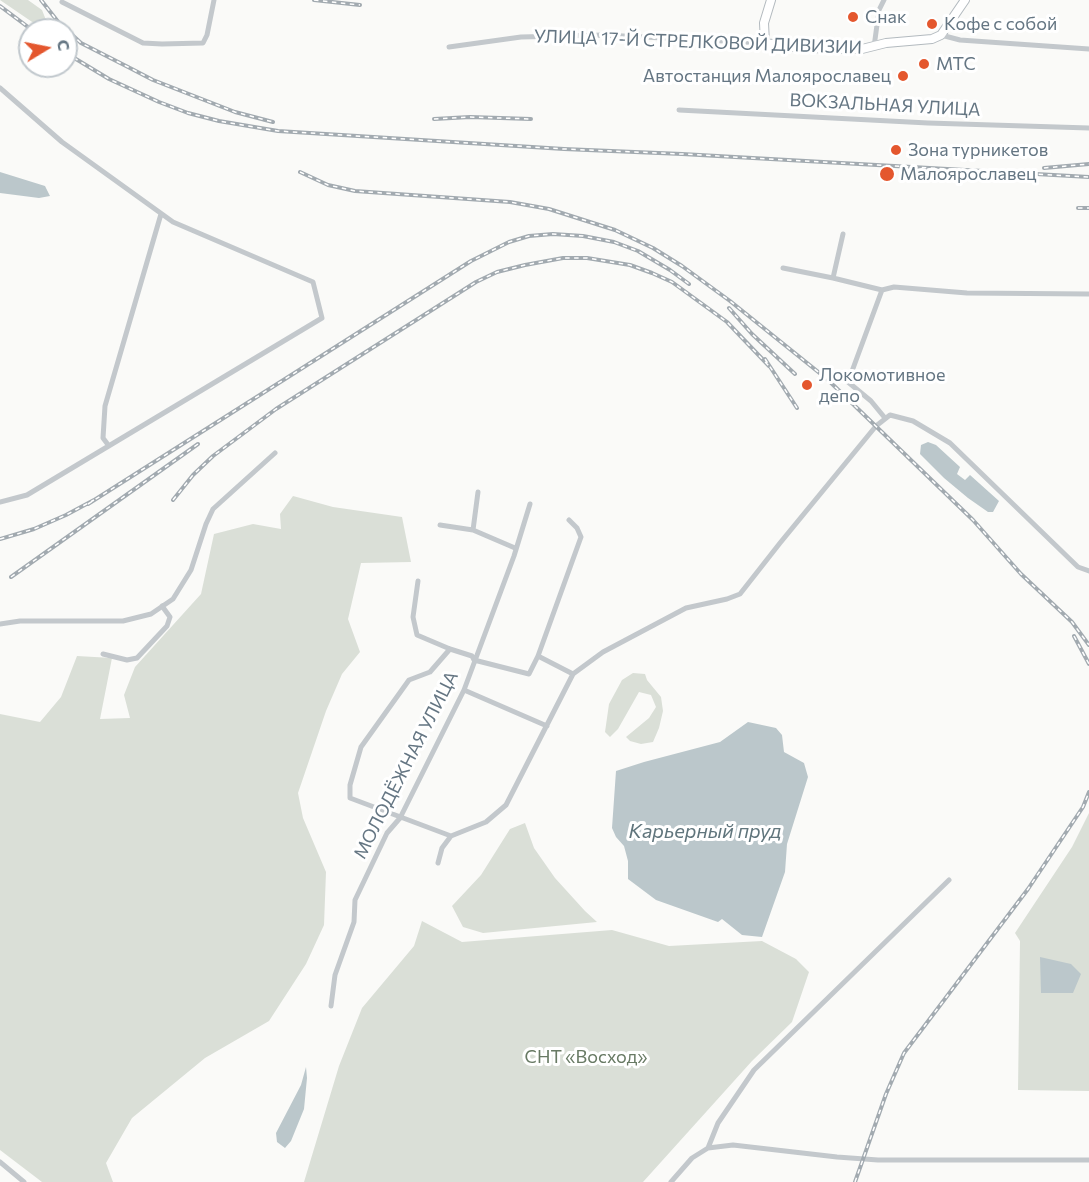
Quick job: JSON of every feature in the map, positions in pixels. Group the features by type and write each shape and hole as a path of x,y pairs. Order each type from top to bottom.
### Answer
{"main road":[{"path":"765,43 764,23 771,0"},
{"path":"941,34 965,0"},
{"name":"УЛИЦА 17-Й СТРЕЛКОВОЙ ДИВИЗИИ","path":"765,43 802,48 862,50 909,40 932,39 941,34"}],"street":[{"path":"62,2 143,43 203,44 214,0"},
{"path":"874,47 879,10 884,0"},
{"name":"УЛИЦА 17-Й СТРЕЛКОВОЙ ДИВИЗИИ","path":"941,34 960,40 1089,49"},
{"name":"УЛИЦА 17-Й СТРЕЛКОВОЙ ДИВИЗИИ","path":"449,47 521,37 603,35 765,43"},
{"path":"0,88 62,142 173,222 313,282 322,318 27,495 0,502"},
{"name":"ВОКЗАЛЬНАЯ УЛИЦА","path":"679,110 928,123 1089,128"},
{"path":"109,446 103,438 105,406 161,214"},
{"path":"833,279 843,234"},
{"path":"783,268 882,290 894,287 967,292 1089,294"},
{"path":"882,290 848,382 871,401 885,418"},
{"path":"438,863 442,848 451,836 486,822 506,805 573,674 603,652 686,608 740,594 876,426 885,418 894,415 913,421 950,443 1078,567 1089,571"},
{"path":"0,624 20,621 123,621 151,614 173,599 191,570 213,508 275,453"},
{"path":"473,530 478,492"},
{"name":"МОЛОДЁЖНАЯ УЛИЦА","path":"331,1006 335,975 354,922 355,900 387,833 400,818 464,690 530,504"},
{"path":"418,581 412,617 417,635 472,656 474,660 529,674 538,656 580,537 577,528 569,520"},
{"path":"440,525 473,530 515,548"},
{"path":"103,654 127,660 136,658 167,626 170,617 162,606"},
{"path":"450,649 430,672 409,680 361,747 350,785 350,798 451,836"},
{"path":"538,656 573,674"},
{"path":"464,690 547,726"},
{"path":"708,1148 718,1123 754,1070 949,880"},
{"path":"671,1182 692,1158 708,1148 733,1145 878,1160 1089,1160"},
{"path":"0,1162 24,1182"}],"green space":[{"path":"0,0 28,0 42,10 45,18 26,18"},
{"path":"293,496 333,507 402,517 411,562 361,563 348,619 360,652 342,674 326,711 298,793 303,818 326,872 324,925 306,964 269,1021 205,1058 132,1118 106,1163 113,1182 42,1182 0,1150 0,714 40,722 61,697 77,656 112,658 100,719 130,718 124,695 135,667 201,594 214,534 253,524 281,529 280,514"},
{"path":"633,673 645,674 661,697 663,711 653,742 641,744 630,741 626,737 649,718 656,707 651,695 639,692 618,729 610,737 605,732 609,704 622,680"},
{"path":"1089,813 1089,1091 1018,1090 1020,941 1015,933 1072,847"},
{"path":"525,823 534,848 555,878 597,922 483,933 463,927 452,906 481,875 510,829"},
{"name":"СНТ «Восход»","path":"422,921 462,942 612,930 669,946 762,941 796,959 809,972 792,1022 752,1061 643,1182 304,1182 339,1066 362,1008 414,946"}],"water":[{"path":"0,172 45,186 50,196 39,198 0,193"},
{"path":"928,442 936,445 960,467 957,474 965,480 970,475 999,501 993,512 988,512 968,498 920,454 921,445"},
{"name":"Карьерный пруд","path":"748,722 776,728 782,735 784,752 804,763 808,777 787,844 785,872 762,937 742,935 722,919 718,922 656,900 628,879 628,861 624,846 612,828 616,771 720,742"},
{"path":"1040,957 1071,964 1081,974 1073,993 1041,993"},
{"path":"306,1067 304,1109 291,1141 285,1148 277,1142 276,1133 301,1085"}],"railway":[{"path":"41,0 59,23 81,43 153,80 235,112 273,122"},
{"path":"314,0 360,5"},
{"path":"0,6 18,20"},
{"path":"78,60 109,79 188,113 278,131 1089,177"},
{"path":"434,119 470,117 531,119"},
{"path":"1044,168 1089,164"},
{"path":"300,172 328,185 355,191 510,202 549,209 615,230 653,248 730,301 827,379 973,520 1021,574 1072,622 1089,645"},
{"path":"1078,208 1089,208"},
{"path":"88,504 471,261 509,242 529,236 553,234 583,236 614,242 638,251 689,284"},
{"path":"173,500 193,475 213,456 276,409 476,282 497,272 525,265 563,258 587,258 630,265 652,273 672,282 727,322 769,366"},
{"path":"729,308 752,334 795,374"},
{"path":"765,359 797,408"},
{"path":"11,577 198,444"},
{"path":"0,539 34,529 94,500"},
{"path":"1074,636 1089,664"},
{"path":"855,1182 886,1094 904,1053 1028,889 1083,807 1089,792"}],"place":[{"name":"Снак","path":"853,17"},
{"name":"Кофе с собой","path":"932,24"},
{"name":"МТС","path":"924,64"},
{"name":"Автостанция Малоярославец","path":"903,76"},
{"name":"Зона турникетов","path":"896,150"},
{"name":"Малоярославец","path":"887,174"},
{"name":"Локомотивное депо","path":"807,385"}]}
